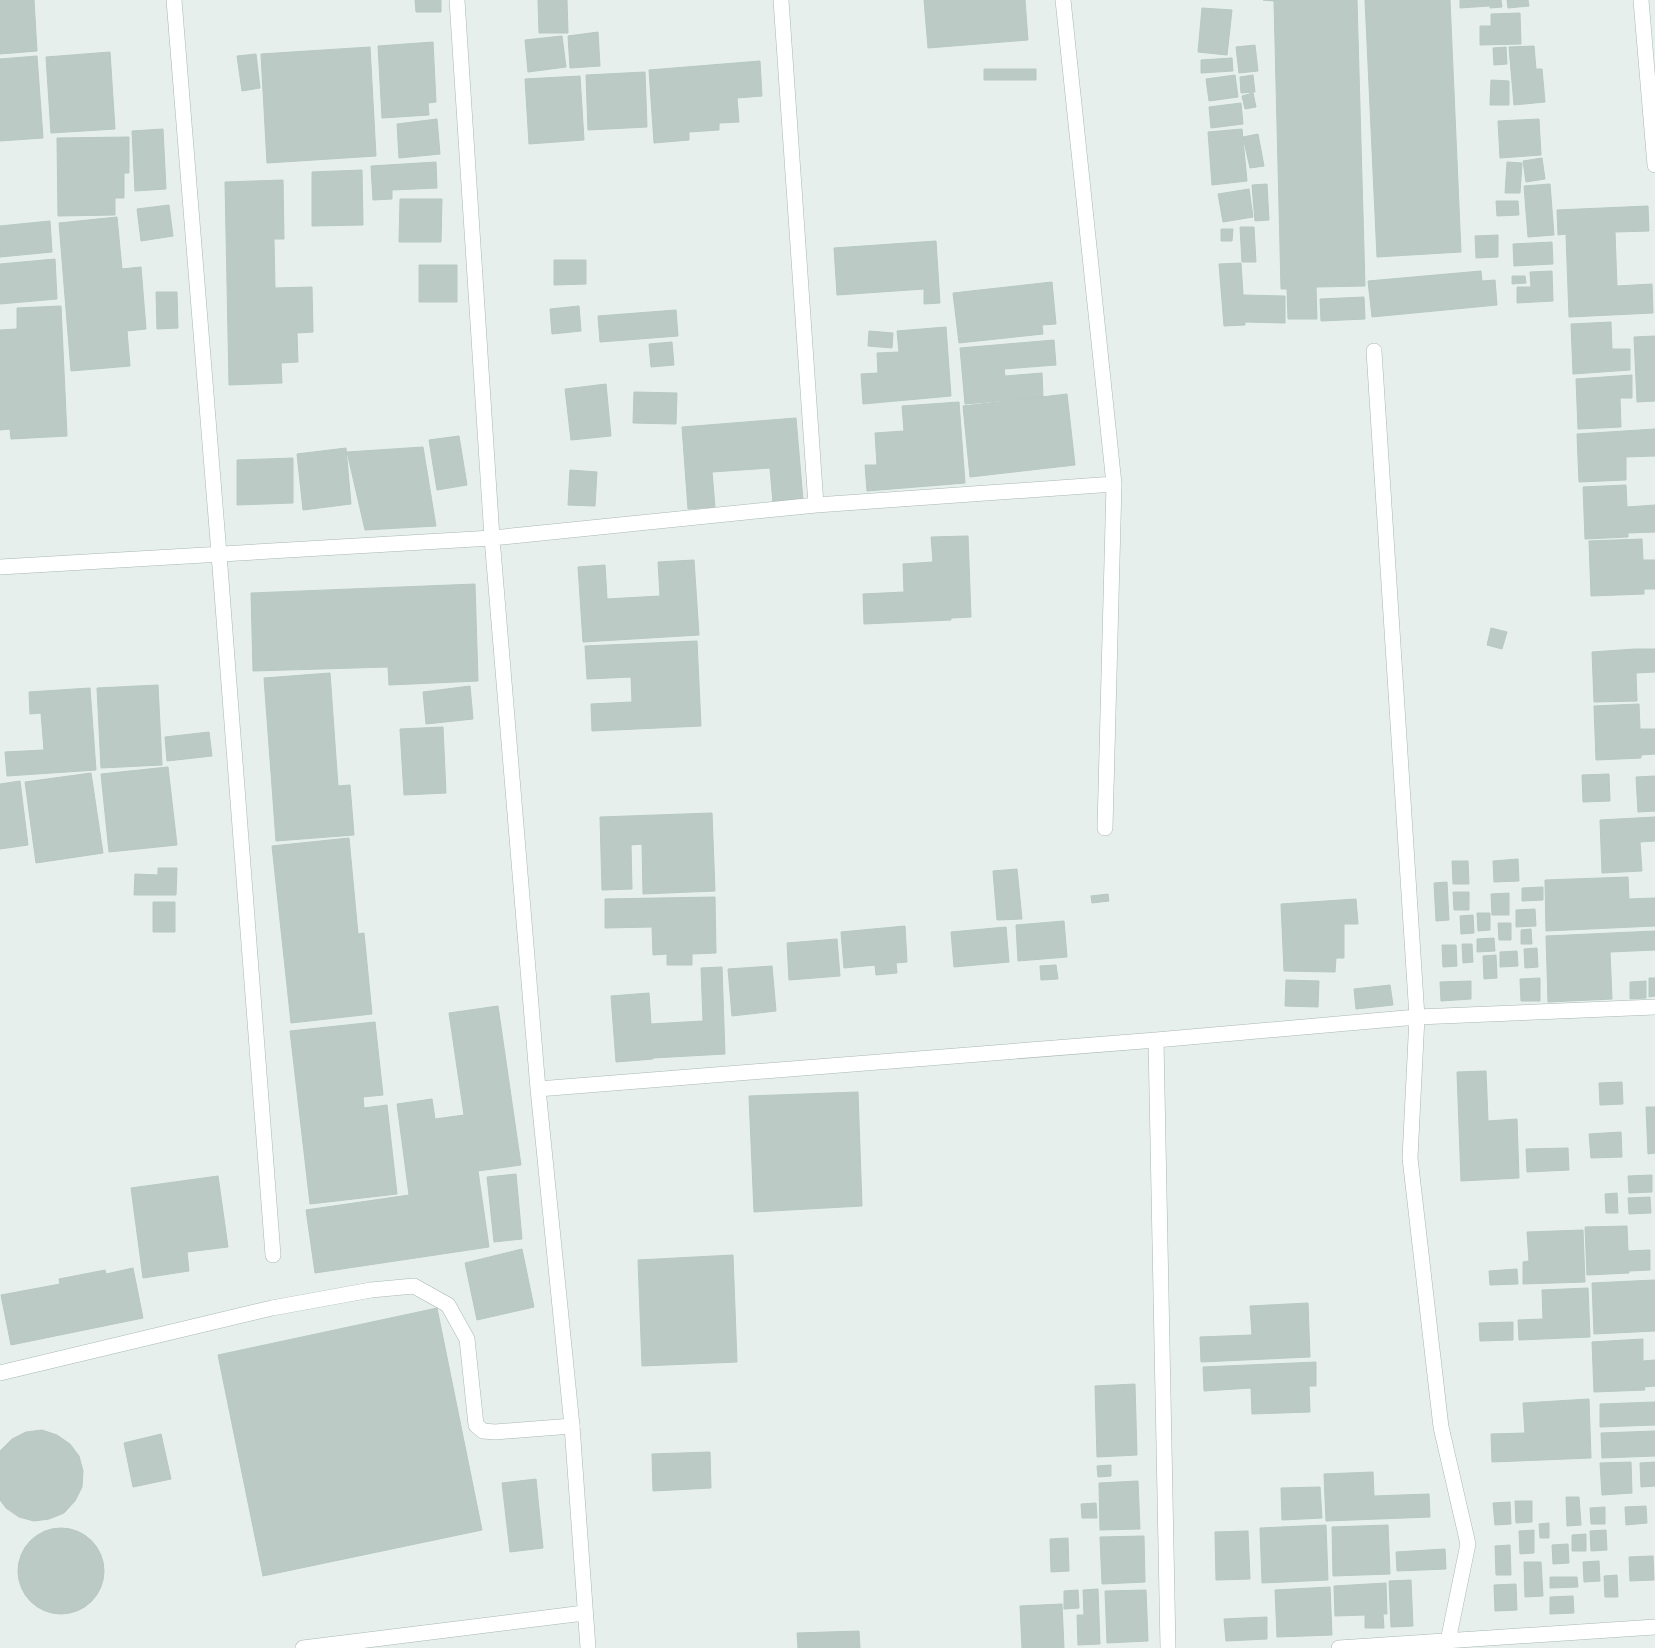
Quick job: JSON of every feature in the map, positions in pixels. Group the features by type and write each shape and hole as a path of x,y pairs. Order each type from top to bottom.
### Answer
{"street":[{"path":"174,0 273,1255"},
{"path":"457,0 492,538 538,1089 572,1426 588,1648"},
{"path":"781,0 816,505"},
{"path":"1063,0 1114,484 1105,828"},
{"path":"1642,0 1655,166"},
{"path":"1374,351 1418,1018 1410,1158 1441,1427 1468,1544 1448,1645"},
{"path":"0,566 492,538 816,505 1114,484"},
{"path":"538,1089 1418,1018 1655,1006"},
{"path":"1156,1040 1168,1648"},
{"path":"0,1373 272,1308 371,1290 414,1286 448,1305 467,1339 476,1425 483,1432 572,1426"},
{"path":"309,1648 584,1613"},
{"path":"1338,1648 1448,1645 1655,1627"}],"building":[{"path":"0,0 34,0 37,51 0,54"},
{"path":"415,0 441,0 441,12 416,12"},
{"path":"538,0 567,0 568,33 539,33"},
{"path":"924,0 1025,0 1028,40 928,48"},
{"path":"1263,0 1357,0 1365,286 1316,287 1317,319 1288,319 1287,289 1281,289 1274,1"},
{"path":"1365,0 1450,0 1461,252 1377,257"},
{"path":"1460,0 1489,0 1489,6 1460,8"},
{"path":"1489,0 1501,0 1502,7 1490,8"},
{"path":"1507,0 1528,0 1529,6 1508,8"},
{"path":"1202,8 1232,10 1227,55 1198,52"},
{"path":"1520,13 1521,44 1480,45 1480,26 1491,26 1491,14"},
{"path":"598,32 600,66 570,68 568,36"},
{"path":"562,36 566,67 528,72 525,40"},
{"path":"433,42 436,102 428,103 429,115 382,118 378,46"},
{"path":"1255,45 1258,71 1239,73 1236,47"},
{"path":"1534,46 1536,69 1542,69 1545,102 1514,105 1509,47"},
{"path":"370,47 376,156 267,163 261,54"},
{"path":"1506,47 1507,64 1494,65 1493,48"},
{"path":"110,52 115,129 51,133 46,57"},
{"path":"256,54 260,88 242,91 237,56"},
{"path":"37,56 43,138 0,141 0,59"},
{"path":"1232,58 1233,71 1201,73 1201,60"},
{"path":"760,61 762,96 737,98 739,122 719,123 719,130 689,132 689,140 654,143 649,70"},
{"path":"984,69 1036,69 1036,80 984,80"},
{"path":"645,72 647,127 588,130 586,75"},
{"path":"1235,75 1238,97 1209,101 1206,79"},
{"path":"1253,75 1255,92 1241,93 1240,77"},
{"path":"580,76 584,140 529,144 525,79"},
{"path":"1491,80 1509,81 1509,105 1490,105"},
{"path":"1253,93 1256,107 1245,109 1242,96"},
{"path":"1241,103 1243,124 1211,128 1209,107"},
{"path":"437,119 440,154 399,158 397,124"},
{"path":"1539,119 1541,155 1500,158 1498,121"},
{"path":"163,129 166,189 135,191 132,131"},
{"path":"1242,129 1247,181 1212,185 1208,132"},
{"path":"1258,134 1264,166 1250,168 1243,137"},
{"path":"129,137 129,173 124,173 124,198 115,198 115,215 58,216 57,138"},
{"path":"1542,158 1545,179 1526,182 1523,161"},
{"path":"436,162 437,188 392,190 392,199 373,200 371,166"},
{"path":"1507,162 1522,163 1520,193 1505,193"},
{"path":"362,170 363,225 312,226 312,172"},
{"path":"283,180 284,239 274,239 275,288 312,287 313,332 297,333 298,362 281,363 282,383 229,385 225,182"},
{"path":"1267,184 1269,220 1255,221 1252,185"},
{"path":"1550,184 1554,235 1528,237 1524,186"},
{"path":"1249,189 1253,217 1223,222 1218,194"},
{"path":"400,199 442,199 441,242 399,242"},
{"path":"1496,201 1518,201 1519,215 1497,216"},
{"path":"169,205 173,236 141,241 137,209"},
{"path":"1648,206 1649,231 1615,232 1617,286 1652,284 1653,313 1569,317 1566,234 1558,235 1557,210"},
{"path":"117,217 122,269 141,267 146,329 127,331 130,366 71,371 59,223"},
{"path":"50,221 52,252 0,257 0,226"},
{"path":"1240,227 1254,227 1256,262 1242,262"},
{"path":"1221,229 1233,229 1232,241 1221,241"},
{"path":"1498,235 1498,257 1476,258 1475,236"},
{"path":"936,241 940,303 924,304 924,289 837,295 834,248"},
{"path":"1552,242 1553,264 1514,266 1513,244"},
{"path":"55,259 57,299 0,304 0,264"},
{"path":"554,260 586,260 586,284 554,285"},
{"path":"1241,263 1243,295 1285,296 1285,323 1245,322 1245,325 1224,326 1219,264"},
{"path":"419,265 457,265 457,302 419,302"},
{"path":"1481,271 1482,281 1495,280 1497,305 1372,317 1368,281"},
{"path":"1552,271 1553,301 1517,303 1517,287 1531,287 1530,272"},
{"path":"1512,276 1525,276 1526,283 1512,284"},
{"path":"1052,282 1056,324 1042,325 1043,334 959,343 953,293"},
{"path":"156,292 177,292 178,328 157,329"},
{"path":"1364,297 1365,319 1321,321 1320,299"},
{"path":"61,306 67,436 11,439 10,429 0,430 0,330 17,329 17,308"},
{"path":"579,306 581,331 552,334 550,309"},
{"path":"676,310 678,336 600,342 598,316"},
{"path":"1611,322 1612,349 1630,349 1630,370 1573,374 1571,324"},
{"path":"946,327 951,396 863,404 861,374 878,373 877,353 899,352 897,331"},
{"path":"869,331 893,333 892,348 868,346"},
{"path":"1655,336 1655,401 1637,402 1634,337"},
{"path":"1054,340 1056,365 1004,369 1005,376 1042,373 1043,397 965,404 960,348"},
{"path":"672,342 674,365 651,367 649,344"},
{"path":"1632,375 1632,398 1620,398 1621,427 1578,429 1576,379"},
{"path":"606,384 611,436 571,440 565,389"},
{"path":"634,392 677,393 676,424 633,423"},
{"path":"1067,394 1075,465 970,477 963,406"},
{"path":"959,402 965,483 867,491 865,465 877,465 875,433 904,431 902,406"},
{"path":"796,418 803,500 773,503 770,468 712,472 715,507 688,509 682,427"},
{"path":"1655,429 1655,456 1626,457 1626,480 1579,482 1577,434"},
{"path":"459,436 467,485 437,490 429,440"},
{"path":"423,447 436,526 365,530 347,452"},
{"path":"346,448 351,504 303,510 297,454"},
{"path":"293,458 293,503 237,505 237,460"},
{"path":"570,470 597,472 595,506 568,505"},
{"path":"1626,485 1627,507 1655,505 1655,532 1628,533 1628,537 1585,539 1583,487"},
{"path":"968,536 971,617 951,618 951,620 864,624 863,594 904,592 903,564 933,562 931,537"},
{"path":"1642,539 1643,560 1655,560 1655,589 1644,589 1644,594 1591,596 1589,541"},
{"path":"694,560 699,635 583,642 578,567 605,565 607,599 660,596 658,562"},
{"path":"475,584 478,681 389,685 388,667 253,671 251,593"},
{"path":"1491,628 1507,632 1502,649 1487,645"},
{"path":"697,641 701,726 592,731 591,704 632,702 631,677 587,679 585,646"},
{"path":"1655,649 1655,672 1636,673 1637,701 1594,702 1592,652"},
{"path":"330,673 338,786 350,785 354,835 276,841 264,678"},
{"path":"158,685 162,765 101,768 97,688"},
{"path":"470,686 473,719 426,724 423,692"},
{"path":"90,688 96,770 7,776 5,752 44,750 41,713 30,714 29,692"},
{"path":"1639,704 1640,729 1655,729 1655,754 1641,755 1641,758 1596,760 1594,706"},
{"path":"443,727 446,793 404,795 400,729"},
{"path":"209,732 212,756 167,761 165,737"},
{"path":"168,767 177,845 109,852 101,774"},
{"path":"91,773 103,853 36,863 25,782"},
{"path":"1609,774 1610,801 1583,802 1582,775"},
{"path":"1655,776 1655,811 1638,812 1636,777"},
{"path":"20,781 28,845 0,849 0,784"},
{"path":"712,813 715,891 643,894 642,844 631,845 632,889 602,890 600,817"},
{"path":"1655,817 1655,841 1640,842 1642,871 1602,873 1600,820"},
{"path":"349,838 358,934 364,933 372,1014 291,1023 272,846"},
{"path":"1518,859 1519,881 1494,882 1493,861"},
{"path":"1452,861 1468,861 1469,884 1453,884"},
{"path":"158,868 177,868 176,895 134,895 135,874 158,875"},
{"path":"1017,869 1022,919 997,920 993,871"},
{"path":"1628,877 1629,899 1655,898 1655,926 1546,931 1545,880"},
{"path":"1447,882 1449,920 1436,921 1434,883"},
{"path":"1543,887 1543,900 1522,901 1522,888"},
{"path":"1453,892 1469,892 1469,910 1454,910"},
{"path":"1509,893 1509,915 1492,915 1491,894"},
{"path":"1108,894 1109,901 1092,903 1091,896"},
{"path":"715,897 716,953 692,954 692,965 667,965 667,954 653,955 652,927 605,928 605,899"},
{"path":"1356,899 1358,924 1344,924 1344,958 1336,958 1335,972 1284,971 1281,904"},
{"path":"153,902 175,902 175,932 153,932"},
{"path":"1535,909 1536,926 1516,927 1516,910"},
{"path":"1477,913 1490,913 1490,930 1478,931"},
{"path":"1473,915 1474,933 1461,934 1460,916"},
{"path":"1064,921 1067,957 1018,961 1016,925"},
{"path":"1498,923 1511,923 1511,940 1499,940"},
{"path":"905,926 907,962 896,963 897,973 876,975 875,965 844,968 841,932"},
{"path":"1006,927 1009,962 954,967 951,932"},
{"path":"1531,929 1532,944 1521,944 1521,930"},
{"path":"1655,931 1655,950 1610,952 1612,999 1548,1002 1546,936"},
{"path":"1494,938 1495,951 1477,952 1477,939"},
{"path":"837,939 840,976 789,980 787,943"},
{"path":"1462,944 1472,944 1473,962 1463,963"},
{"path":"1442,945 1456,945 1457,966 1443,967"},
{"path":"1537,948 1538,967 1525,968 1524,949"},
{"path":"1517,951 1518,966 1500,967 1500,952"},
{"path":"1496,955 1497,978 1484,979 1483,956"},
{"path":"1056,965 1058,979 1041,980 1040,966"},
{"path":"772,966 776,1011 732,1016 728,969"},
{"path":"722,967 725,1054 616,1062 611,996 649,993 651,1024 703,1021 701,968"},
{"path":"1540,978 1540,1001 1521,1001 1520,979"},
{"path":"1649,978 1655,978 1655,996 1649,997"},
{"path":"1286,980 1319,981 1318,1007 1285,1006"},
{"path":"1471,981 1471,999 1441,1001 1440,982"},
{"path":"1646,981 1646,998 1630,999 1630,982"},
{"path":"1390,985 1393,1005 1356,1009 1354,989"},
{"path":"498,1006 521,1165 478,1171 489,1247 315,1273 306,1210 409,1195 397,1104 432,1099 435,1119 464,1115 449,1013"},
{"path":"375,1022 383,1095 363,1097 364,1108 387,1105 397,1194 310,1204 290,1031"},
{"path":"1486,1071 1488,1121 1517,1119 1519,1178 1461,1181 1457,1072"},
{"path":"1622,1082 1623,1104 1600,1105 1599,1083"},
{"path":"858,1092 862,1206 754,1212 749,1096"},
{"path":"1646,1107 1655,1107 1655,1153 1648,1154"},
{"path":"1621,1132 1622,1157 1591,1158 1589,1134"},
{"path":"1568,1148 1569,1170 1527,1172 1526,1149"},
{"path":"516,1174 522,1239 494,1242 487,1177"},
{"path":"1652,1175 1652,1192 1629,1193 1628,1176"},
{"path":"218,1176 228,1247 187,1252 189,1271 143,1278 131,1188"},
{"path":"1617,1193 1618,1213 1606,1213 1605,1194"},
{"path":"1650,1197 1651,1213 1629,1214 1628,1198"},
{"path":"1627,1226 1628,1251 1650,1250 1650,1270 1587,1275 1585,1227"},
{"path":"1583,1230 1585,1282 1523,1284 1523,1262 1529,1261 1527,1232"},
{"path":"522,1249 534,1307 477,1320 465,1263"},
{"path":"733,1255 737,1362 642,1366 638,1260"},
{"path":"133,1268 143,1318 11,1345 1,1295 60,1284 59,1279 105,1270 106,1274"},
{"path":"1517,1269 1518,1284 1490,1285 1489,1271"},
{"path":"1655,1280 1655,1331 1594,1334 1592,1283"},
{"path":"1588,1288 1590,1337 1519,1340 1518,1320 1543,1319 1542,1290"},
{"path":"1308,1303 1310,1357 1201,1362 1200,1337 1252,1335 1250,1306"},
{"path":"437,1308 482,1530 263,1576 218,1355"},
{"path":"1513,1322 1513,1340 1480,1341 1479,1323"},
{"path":"1643,1339 1643,1361 1655,1360 1655,1386 1644,1387 1645,1390 1594,1392 1592,1342"},
{"path":"1316,1362 1316,1386 1309,1386 1310,1412 1252,1414 1251,1388 1204,1391 1203,1367"},
{"path":"1135,1384 1137,1455 1097,1457 1095,1386"},
{"path":"1589,1399 1591,1458 1492,1462 1491,1434 1525,1433 1523,1403"},
{"path":"1655,1402 1655,1425 1600,1427 1600,1404"},
{"path":"42,1430 57,1435 70,1444 79,1456 83,1471 82,1487 75,1501 64,1513 49,1519 34,1521 19,1517 6,1508 0,1500 0,1451 12,1439 26,1432"},
{"path":"1655,1431 1655,1456 1602,1458 1601,1433"},
{"path":"161,1434 171,1479 133,1487 124,1443"},
{"path":"710,1452 711,1488 653,1491 652,1454"},
{"path":"1631,1462 1632,1493 1602,1495 1600,1463"},
{"path":"1655,1462 1655,1486 1641,1487 1640,1463"},
{"path":"1111,1465 1111,1476 1098,1477 1097,1466"},
{"path":"1373,1472 1374,1496 1429,1494 1430,1517 1326,1521 1324,1474"},
{"path":"536,1479 543,1548 510,1552 502,1483"},
{"path":"1138,1481 1140,1529 1100,1530 1099,1483"},
{"path":"1320,1487 1322,1518 1282,1520 1281,1488"},
{"path":"1566,1497 1579,1497 1581,1525 1567,1526"},
{"path":"1515,1501 1532,1501 1532,1522 1516,1523"},
{"path":"1510,1502 1511,1524 1495,1525 1493,1503"},
{"path":"1096,1503 1097,1518 1082,1518 1081,1504"},
{"path":"1646,1506 1647,1523 1626,1525 1625,1507"},
{"path":"1605,1507 1605,1524 1591,1524 1590,1508"},
{"path":"1549,1523 1549,1538 1540,1538 1539,1524"},
{"path":"1326,1525 1328,1580 1262,1583 1260,1528"},
{"path":"1388,1525 1390,1574 1333,1576 1332,1527"},
{"path":"61,1528 85,1535 97,1547 104,1571 97,1595 85,1607 61,1614 37,1607 25,1595 18,1571 25,1547 37,1535"},
{"path":"1534,1530 1534,1553 1520,1554 1519,1531"},
{"path":"1606,1530 1607,1550 1591,1551 1590,1531"},
{"path":"1248,1531 1250,1579 1216,1580 1215,1532"},
{"path":"1586,1534 1586,1551 1572,1551 1572,1535"},
{"path":"1144,1536 1145,1582 1102,1584 1100,1537"},
{"path":"1068,1538 1069,1571 1051,1572 1050,1539"},
{"path":"1568,1544 1569,1563 1553,1564 1552,1545"},
{"path":"1510,1545 1511,1575 1496,1575 1495,1546"},
{"path":"1445,1549 1446,1569 1397,1571 1396,1552"},
{"path":"1653,1556 1654,1580 1630,1581 1629,1557"},
{"path":"1599,1561 1600,1581 1584,1582 1583,1562"},
{"path":"1524,1562 1541,1562 1543,1596 1525,1597"},
{"path":"1617,1575 1618,1597 1605,1597 1604,1576"},
{"path":"1550,1577 1577,1577 1578,1587 1550,1588"},
{"path":"1411,1580 1413,1626 1391,1627 1389,1581"},
{"path":"1386,1583 1387,1614 1383,1614 1384,1628 1365,1628 1365,1615 1335,1616 1334,1586"},
{"path":"1516,1584 1517,1610 1495,1611 1494,1585"},
{"path":"1330,1587 1332,1635 1277,1637 1275,1590"},
{"path":"1098,1589 1100,1644 1078,1645 1077,1615 1084,1615 1083,1590"},
{"path":"1078,1590 1079,1608 1064,1609 1064,1591"},
{"path":"1146,1590 1148,1641 1107,1643 1105,1591"},
{"path":"1573,1596 1574,1613 1550,1614 1550,1597"},
{"path":"1062,1604 1064,1648 1022,1648 1020,1606"},
{"path":"1267,1617 1267,1639 1226,1641 1224,1619"},
{"path":"859,1631 860,1648 798,1648 797,1633"}]}
